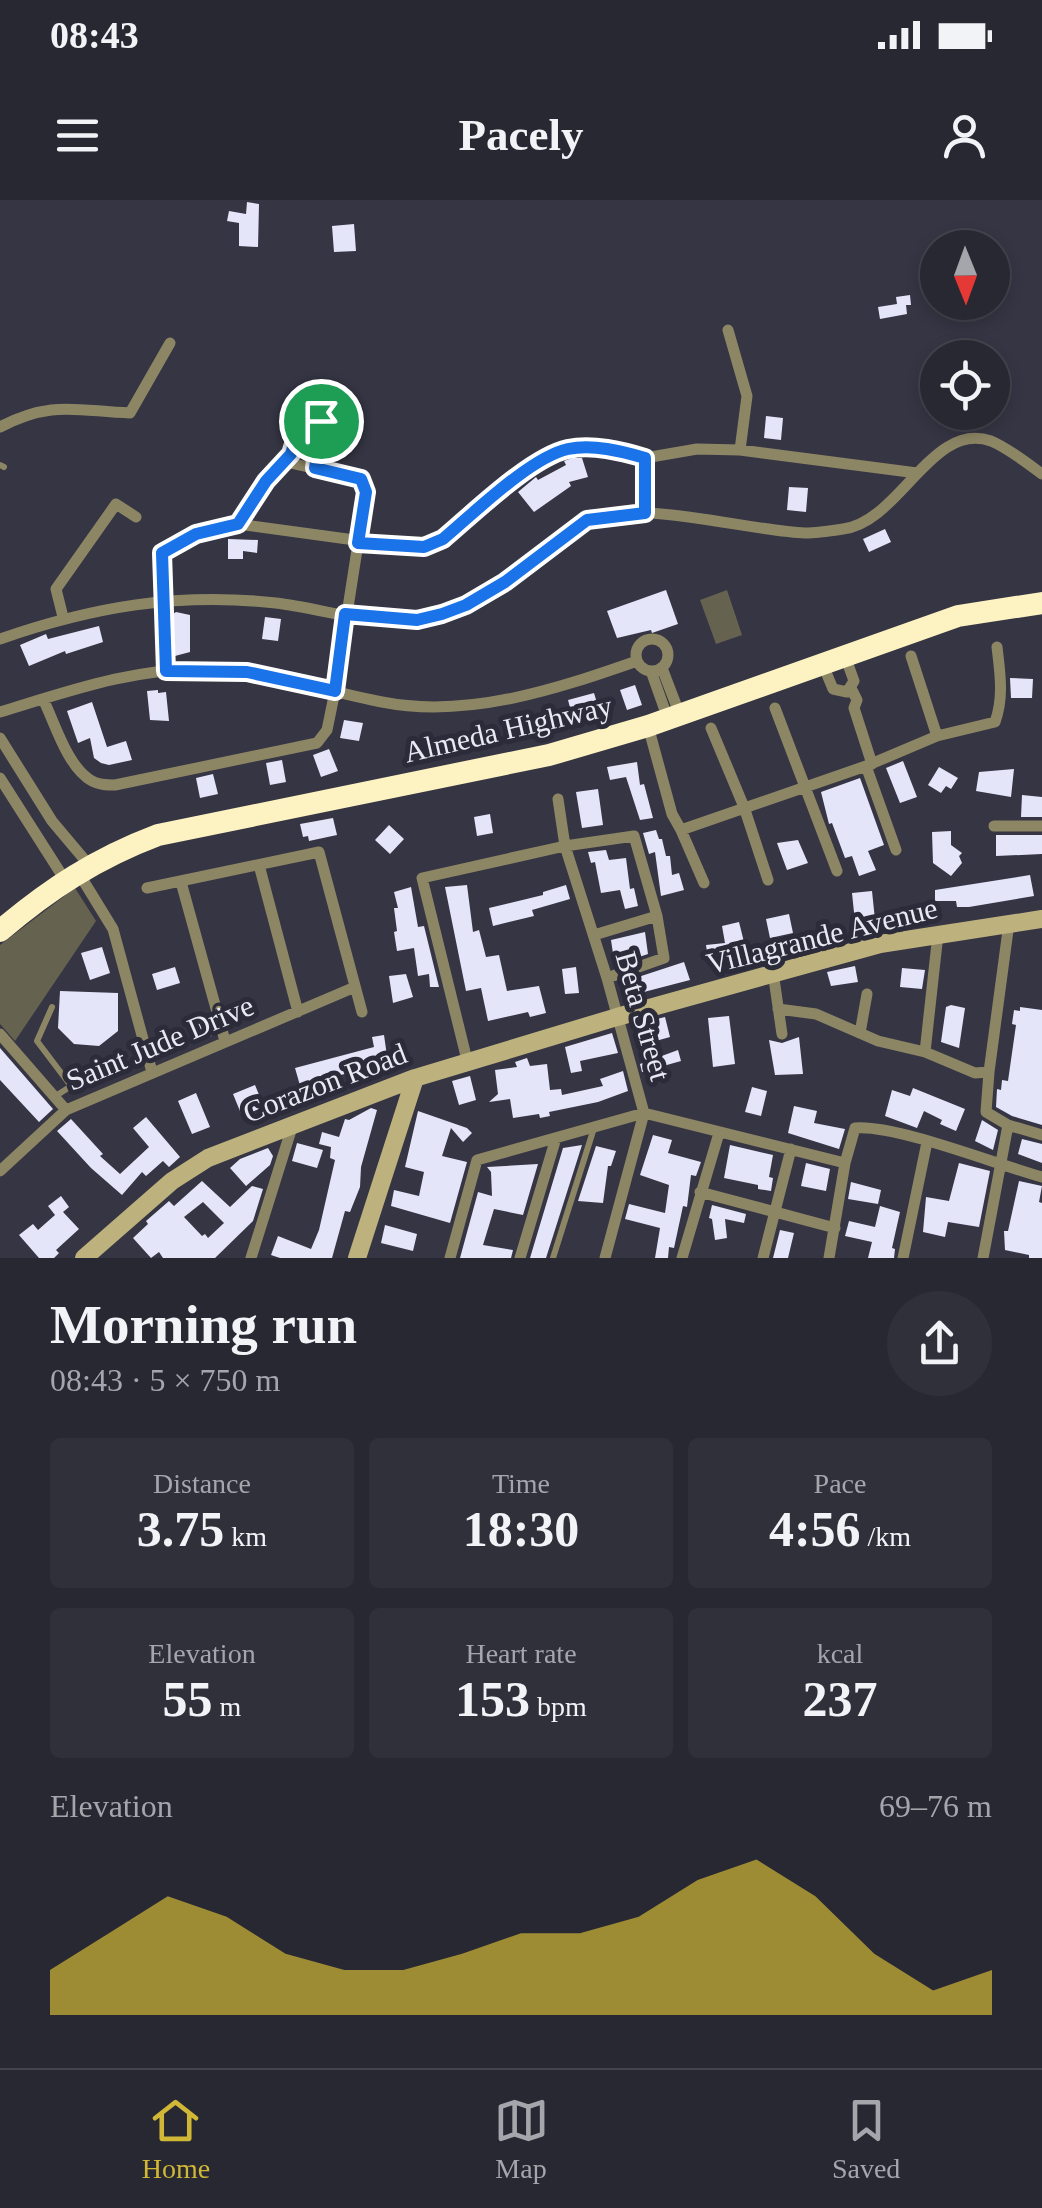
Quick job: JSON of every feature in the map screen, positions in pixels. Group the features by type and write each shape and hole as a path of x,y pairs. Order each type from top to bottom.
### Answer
{"highway":[{"name":"Almeda Highway","path":"0,930 80,876 158,835 549,755 958,616 1042,603"}],"street":[{"path":"728,330 747,396 740,450"},
{"path":"0,427 48,408 130,414 170,343"},
{"path":"238,524 266,481 286,462 302,417 313,413 321,421 315,468"},
{"path":"0,638 64,617 163,600 275,603 417,620 466,605 505,582 587,520 645,513 805,533 851,528 875,519 950,444 970,438 990,441 1042,474"},
{"path":"166,671 162,553 196,534 238,524 406,548 433,543 544,457 570,449 594,448 645,458 696,449 740,450 917,474"},
{"path":"645,458 645,513"},
{"path":"43,699 74,761 86,778 96,784 115,785 317,744 327,730 335,691 366,492 361,479 286,462"},
{"path":"64,617 56,589 99,524 116,504 136,516"},
{"path":"637,661 640,644 657,640 668,652 657,670 666,713 672,814 704,883"},
{"path":"681,830 869,765 937,736 995,722 1001,692 997,647"},
{"path":"911,656 937,736"},
{"path":"0,712 84,685 166,671 247,672 386,704 447,706 486,703 588,678 637,661 657,670"},
{"path":"834,661 832,686 846,691"},
{"path":"834,661 854,678 846,691 846,704 854,708 896,850"},
{"path":"775,708 837,871"},
{"path":"0,720 0,729"},
{"path":"711,728 744,807 768,880"},
{"path":"0,738 113,929 152,1072"},
{"path":"0,778 37,832 80,876"},
{"name":"Beta Street","path":"558,799 566,846 644,1113 605,1258"},
{"path":"37,832 52,821"},
{"path":"994,826 1042,826"},
{"path":"468,1060 422,878 566,846 634,836 657,916 664,958 607,978"},
{"path":"147,888 319,852 362,1012"},
{"path":"259,865 298,1012"},
{"path":"181,882 225,1041"},
{"path":"594,935 657,916"},
{"name":"Villagrande Avenue","path":"617,1016 888,942 1042,919"},
{"path":"1009,922 986,1112 1008,1125 1042,1135"},
{"path":"925,1052 938,934"},
{"path":"773,972 782,1034"},
{"name":"Saint Jude Drive","path":"0,1170 66,1110 355,987"},
{"path":"860,1033 866,994"},
{"path":"778,1008 816,1014 975,1073 989,1072"},
{"name":"Corazon Road","path":"84,1258 172,1181 208,1158 416,1078 617,1016"},
{"path":"0,1034 66,1110"},
{"path":"357,1258 416,1078"},
{"path":"450,1258 478,1160 644,1113 846,1163"},
{"path":"241,1258 253,1252 294,1123"},
{"path":"983,1258 1008,1125"},
{"path":"829,1258 855,1128 866,1127 927,1142 1042,1178"},
{"path":"682,1258 719,1132"},
{"path":"520,1258 556,1138"},
{"path":"902,1258 927,1142"},
{"path":"763,1258 791,1149"},
{"path":"700,1192 834,1228"}],"lane":[{"path":"52,1006 36,1041 70,1086"},
{"path":"54,1097 124,1053"},
{"path":"554,1258 594,1127"}],"shaded area":[{"path":"727,590 742,635 716,644 700,600"},
{"path":"75,888 96,921 15,1041 0,1024 0,945"}],"building":[{"path":"247,202 259,204 258,247 239,246 239,223 227,221 229,211 246,214"},
{"path":"354,224 356,251 334,252 332,226"},
{"path":"910,295 907,314 880,319 878,307 897,304 896,297"},
{"path":"766,416 783,418 781,440 764,438"},
{"path":"572,458 582,458 588,477 569,482 571,486 534,512 518,492 536,477 538,480"},
{"path":"789,487 808,488 806,512 787,510"},
{"path":"885,529 891,542 869,552 863,539"},
{"path":"228,539 258,540 257,553 243,551 243,559 228,559"},
{"path":"666,590 678,624 617,638 607,611"},
{"path":"173,614 190,615 190,652 175,656"},
{"path":"265,617 281,619 278,641 262,639"},
{"path":"99,626 103,642 66,654 65,651 29,666 20,645 46,634 48,639"},
{"path":"1010,678 1033,679 1032,698 1011,698"},
{"path":"635,685 642,705 627,710 620,690"},
{"path":"147,691 166,692 169,721 150,720"},
{"path":"594,693 601,716 574,723 568,700"},
{"path":"92,702 107,747 126,741 132,760 101,763 94,758 90,738 78,743 67,711"},
{"path":"344,720 363,723 359,741 340,738"},
{"path":"329,749 338,771 321,777 313,755"},
{"path":"282,760 286,782 270,785 266,763"},
{"path":"903,761 917,797 900,803 886,768"},
{"path":"637,762 640,785 644,784 653,818 640,820 626,777 610,780 607,767"},
{"path":"939,767 958,778 951,789 946,786 941,793 928,785"},
{"path":"1014,769 1011,797 976,791 979,772"},
{"path":"213,774 218,794 200,798 196,778"},
{"path":"860,778 884,845 868,851 876,870 859,876 852,856 845,858 832,823 829,824 821,792"},
{"path":"598,789 603,825 582,828 576,792"},
{"path":"1022,795 1042,797 1042,817 1021,817"},
{"path":"490,814 493,833 477,836 474,817"},
{"path":"333,818 337,835 309,841 308,836 303,837 300,824"},
{"path":"389,825 404,839 390,854 375,840"},
{"path":"656,830 666,856 670,856 672,875 679,873 684,890 661,896 655,852 649,854 643,833"},
{"path":"951,831 951,845 962,853 962,863 951,876 933,863 932,832"},
{"path":"996,835 1042,835 1042,854 996,856"},
{"path":"798,840 808,863 787,870 777,843"},
{"path":"606,850 609,860 626,858 630,889 634,888 638,906 625,909 620,890 601,893 595,862 591,863 588,852"},
{"path":"1030,875 1034,896 969,907 957,907 956,901 935,901 935,890"},
{"path":"467,885 473,932 479,930 486,957 499,955 507,991 539,986 546,1013 530,1017 528,1012 488,1021 481,988 466,991 445,887"},
{"path":"566,885 570,899 532,910 534,916 493,926 489,908"},
{"path":"411,887 418,927 424,926 439,987 430,987 429,974 418,976 414,948 397,951 394,908 398,908 394,892"},
{"path":"872,891 875,920 855,922 852,893"},
{"path":"789,914 793,933 770,938 766,919"},
{"path":"739,922 746,950 708,959 706,945 725,943 722,926"},
{"path":"645,932 648,954 618,964 611,940"},
{"path":"102,947 110,973 90,980 81,953"},
{"path":"684,962 690,980 628,999 623,982"},
{"path":"855,966 858,982 831,986 827,972"},
{"path":"175,967 180,983 157,990 152,974"},
{"path":"576,967 579,993 565,994 562,969"},
{"path":"902,968 925,970 922,989 900,987"},
{"path":"406,974 413,997 393,1003 389,976"},
{"path":"60,991 118,993 118,1031 99,1046 74,1044 58,1028"},
{"path":"946,1007 965,1008 959,1048 941,1042"},
{"path":"1020,1007 1042,1010 1042,1125 996,1107 997,1089 1001,1090 1002,1080 1008,1081 1016,1025 1012,1024 1014,1010 1020,1011"},
{"path":"729,1016 735,1064 713,1067 708,1018"},
{"path":"665,1017 670,1037 645,1044 641,1023"},
{"path":"209,1020 214,1035 194,1042 189,1027"},
{"path":"612,1033 618,1053 580,1061 582,1071 571,1073 565,1047"},
{"path":"384,1035 387,1056 369,1059 371,1068 314,1081 315,1085 301,1089 295,1068 374,1047 372,1037"},
{"path":"799,1037 803,1074 775,1075 769,1040 782,1043"},
{"path":"0,1048 53,1109 39,1122 0,1080"},
{"path":"678,1050 681,1061 642,1072 640,1064"},
{"path":"527,1058 530,1066 547,1064 550,1090 561,1089 562,1095 603,1086 600,1079 623,1071 628,1091 549,1112 550,1116 513,1118 510,1099 489,1102 498,1094 495,1070 517,1067 515,1062"},
{"path":"470,1076 476,1100 459,1105 452,1081"},
{"path":"255,1085 264,1107 242,1116 233,1094"},
{"path":"752,1087 767,1091 761,1116 745,1112"},
{"path":"913,1088 965,1109 956,1131 924,1111 917,1128 885,1116 892,1090 910,1096"},
{"path":"196,1093 210,1127 192,1134 178,1101"},
{"path":"794,1106 817,1111 814,1123 845,1129 839,1149 788,1133"},
{"path":"371,1108 377,1110 361,1167 360,1187 350,1212 345,1211 332,1258 271,1255 278,1236 311,1249 335,1160 330,1158 331,1147 319,1144 322,1132 339,1137 345,1119"},
{"path":"418,1111 472,1133 463,1142 451,1128 442,1156 467,1162 450,1223 391,1206 394,1190 419,1196 424,1172 405,1167"},
{"path":"146,1117 180,1157 169,1167 163,1161 146,1176 142,1172 122,1195 57,1131 71,1119 120,1174 149,1147 133,1128"},
{"path":"982,1120 998,1130 993,1150 975,1141"},
{"path":"653,1135 672,1140 668,1153 701,1162 696,1176 691,1175 687,1207 683,1206 668,1258 655,1258 660,1228 625,1219 629,1204 665,1213 669,1185 640,1175"},
{"path":"1022,1139 1042,1144 1042,1163 1018,1154"},
{"path":"297,1143 323,1150 317,1168 292,1161"},
{"path":"582,1145 546,1258 530,1258 563,1148"},
{"path":"730,1145 773,1155 771,1191 724,1178"},
{"path":"596,1146 616,1151 608,1166 603,1203 578,1201"},
{"path":"268,1148 273,1156 270,1165 246,1186 230,1168 240,1159"},
{"path":"806,1163 830,1169 826,1191 801,1186"},
{"path":"959,1163 990,1171 979,1227 948,1222 945,1237 923,1232 926,1197 949,1201"},
{"path":"538,1164 523,1215 494,1209 483,1245 513,1250 511,1258 460,1258 478,1192 492,1196 491,1172 487,1167"},
{"path":"202,1181 230,1207 252,1186 263,1189 253,1221 215,1258 163,1258 159,1252 151,1258 133,1238 169,1201 174,1206","holes":["203,1202 224,1223 208,1238 184,1217"]},
{"path":"1019,1181 1042,1186 1042,1258 1005,1250 1004,1231 1008,1231"},
{"path":"851,1182 881,1190 878,1204 848,1199"},
{"path":"61,1196 69,1207 63,1212 79,1229 56,1250 59,1253 54,1258 39,1258 19,1235 33,1224 38,1230 55,1215 48,1206"},
{"path":"712,1205 746,1214 744,1223 725,1219 727,1238 715,1240 709,1218"},
{"path":"880,1206 900,1212 892,1248 894,1258 868,1258 872,1242 845,1236 849,1221 875,1227"},
{"path":"385,1225 417,1234 413,1251 381,1243"},
{"path":"780,1230 794,1233 788,1258 773,1258"}],"route":[{"path":"313,413 321,421 315,468 361,479 366,492 358,543 406,548 424,547 443,539 544,457 570,449 594,448 645,458 645,513 587,520 505,582 442,614 417,620 388,620 345,614 335,691 247,672 166,671 162,553 196,534 238,524 266,481 291,454 302,417 313,413"}]}
